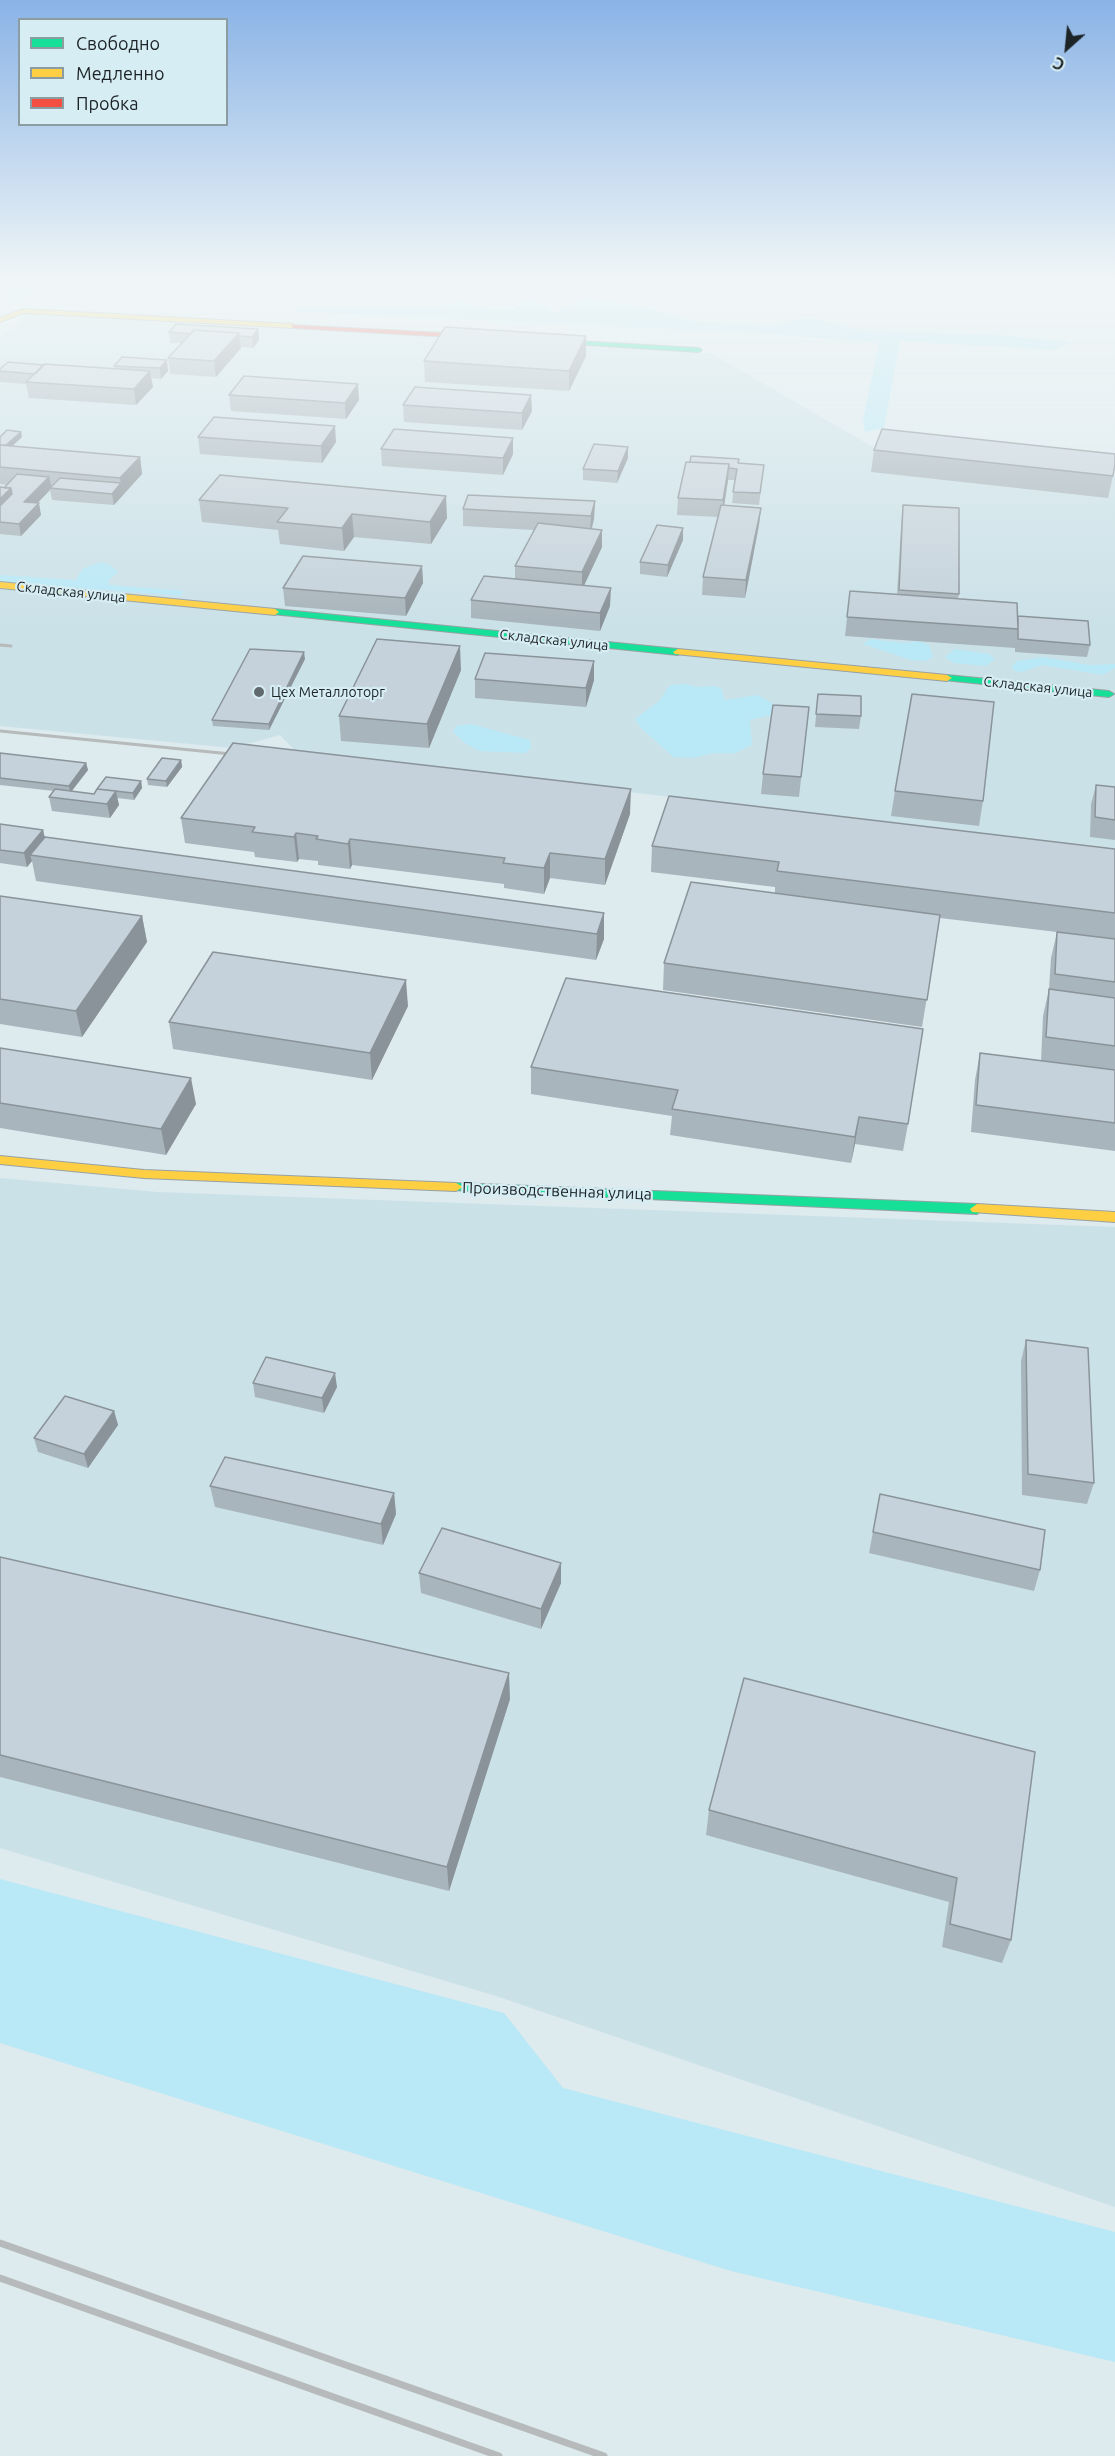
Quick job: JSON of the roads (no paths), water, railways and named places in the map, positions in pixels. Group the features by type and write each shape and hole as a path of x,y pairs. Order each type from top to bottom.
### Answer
{"street":[{"name":"Складская улица","path":"0,585 1109,694"},
{"name":"Производственная улица","path":"0,1160 144,1174 1057,1212 1115,1217"}],"railway":[{"path":"0,645 11,646"},
{"path":"0,731 241,755"},
{"path":"0,2243 604,2456"},
{"path":"0,2278 499,2456"}],"place":[{"name":"Цех Металлоторг","path":"259,692"}]}
